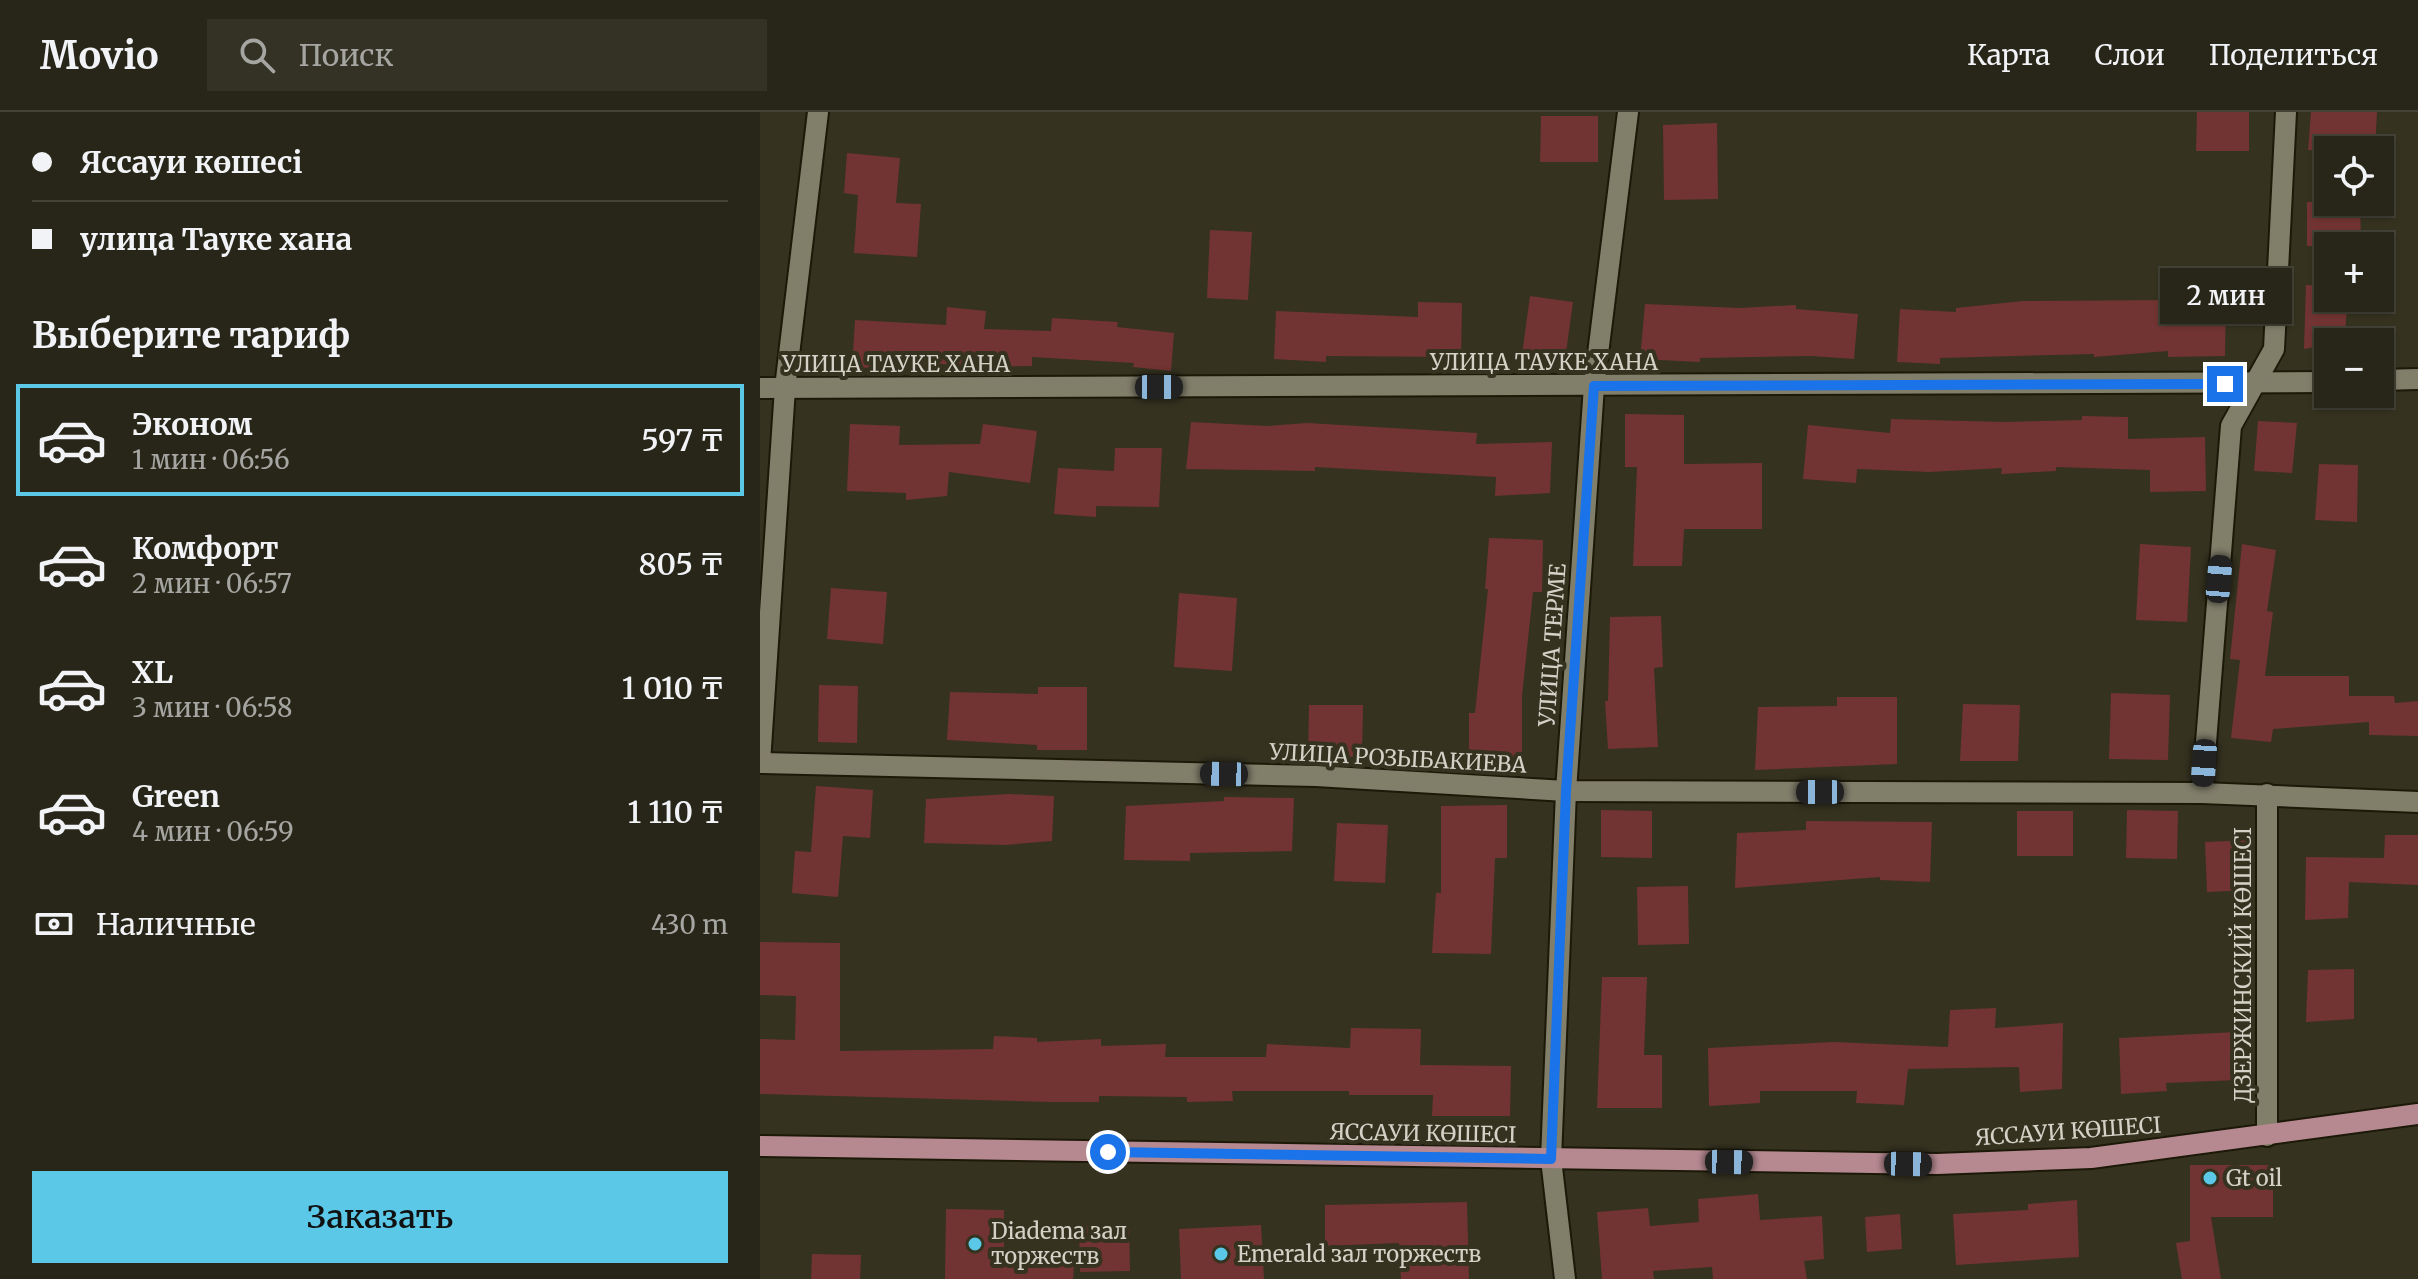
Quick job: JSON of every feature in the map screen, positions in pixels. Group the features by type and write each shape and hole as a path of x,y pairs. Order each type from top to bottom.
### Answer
{"main road":[{"name":"ЯССАУИ КӨШЕСІ","path":"760,1146 1937,1164 2091,1158 2418,1114"}],"street":[{"path":"760,763 785,388 818,112"},
{"name":"УЛИЦА ТЕРМЕ","path":"1565,1279 1551,1159 1566,791 1594,386 1628,112"},
{"path":"2202,793 2231,426 2274,349 2286,112"},
{"path":"2394,380 2418,379"},
{"name":"УЛИЦА ТАУКЕ ХАНА","path":"760,388 2314,382"},
{"name":"УЛИЦА РОЗЫБАКИЕВА","path":"760,763 1316,776 1566,791 2202,793 2418,802"},
{"name":"ДЗЕРЖИНСКИЙ КӨШЕСІ","path":"2267,794 2267,1136"}],"building":[{"path":"2197,112 2249,112 2249,151 2196,151"},
{"path":"2311,112 2377,112 2376,136 2314,136 2314,150 2308,150"},
{"path":"1541,116 1598,116 1598,162 1540,162"},
{"path":"1717,123 1718,199 1664,200 1663,125"},
{"path":"847,153 900,158 896,203 921,204 917,257 854,253 858,195 844,193"},
{"path":"2307,202 2314,202 2314,216 2360,216 2361,232 2314,232 2314,246 2307,246"},
{"path":"1210,230 1252,232 1248,300 1207,298"},
{"path":"2306,285 2314,285 2314,312 2347,312 2345,328 2314,328 2314,347 2304,349"},
{"path":"2170,292 2226,293 2225,356 2168,357 2168,351 2094,357 2094,354 1940,358 1940,364 1897,362 1900,309 1956,312 1956,308 2023,301 2170,300"},
{"path":"1530,296 1573,302 1564,367 1521,362"},
{"path":"1418,302 1462,303 1461,357 1326,356 1326,362 1274,359 1276,311 1418,317"},
{"path":"1645,304 1740,308 1796,305 1796,309 1858,314 1854,359 1812,356 1700,358 1700,362 1640,359"},
{"path":"947,307 986,311 984,329 1051,331 1052,318 1118,322 1117,327 1174,333 1171,371 1133,367 1134,363 1032,357 1032,366 981,367 904,361 903,370 852,367 855,320 946,325"},
{"path":"1625,414 1684,415 1684,464 1762,463 1762,529 1684,529 1682,566 1633,566 1637,467 1625,467"},
{"path":"2082,416 2128,417 2128,439 2205,437 2206,491 2150,492 2150,470 2056,467 2056,471 2001,474 2002,468 1930,472 1857,469 1856,483 1803,479 1808,425 1890,433 1891,419 2004,422 2082,420"},
{"path":"2258,421 2297,423 2292,473 2254,471"},
{"path":"1191,422 1268,426 1307,423 1477,433 1476,444 1552,442 1550,493 1495,496 1496,477 1315,467 1315,471 1186,469"},
{"path":"850,424 900,426 899,445 980,444 983,424 1037,431 1030,483 949,472 947,496 906,500 906,493 847,491"},
{"path":"1115,448 1162,448 1159,507 1096,506 1096,517 1054,514 1058,468 1114,471"},
{"path":"2319,464 2358,465 2357,522 2315,520"},
{"path":"1489,538 1543,540 1542,592 1533,592 1522,696 1522,758 1469,758 1469,713 1475,713 1488,589 1485,589"},
{"path":"2140,544 2191,547 2187,622 2136,620"},
{"path":"2242,544 2276,550 2267,611 2273,612 2265,676 2349,676 2349,696 2394,696 2395,703 2418,701 2418,736 2369,735 2369,722 2273,729 2271,742 2231,738 2240,660 2230,659"},
{"path":"831,588 887,592 883,644 827,639"},
{"path":"1179,593 1237,598 1232,671 1174,667"},
{"path":"1661,616 1663,667 1654,668 1658,747 1608,749 1605,701 1608,701 1610,617"},
{"path":"819,685 858,686 857,743 818,742"},
{"path":"1038,687 1087,687 1087,750 1037,750 1037,745 947,740 950,692 1038,694"},
{"path":"2111,693 2170,695 2168,760 2109,759"},
{"path":"1837,697 1897,697 1897,764 1755,770 1758,707 1837,706"},
{"path":"1963,704 2020,705 2018,761 1960,761"},
{"path":"1309,705 1363,705 1362,757 1308,756"},
{"path":"816,786 873,790 870,838 843,836 838,897 792,893 795,851 811,852"},
{"path":"1009,794 1054,796 1052,841 1005,845 924,843 926,799"},
{"path":"1224,797 1294,798 1292,851 1190,853 1190,861 1124,860 1126,806 1224,801"},
{"path":"1507,805 1507,858 1495,858 1491,954 1432,953 1436,893 1441,893 1441,806"},
{"path":"1601,810 1652,811 1652,858 1601,857"},
{"path":"2127,810 2178,811 2177,859 2126,858"},
{"path":"2017,811 2073,811 2073,856 2017,856"},
{"path":"1806,821 1932,822 1930,882 1880,880 1880,877 1735,888 1737,833 1806,830"},
{"path":"1337,823 1388,825 1385,883 1334,881"},
{"path":"2385,835 2418,835 2418,885 2349,882 2348,918 2305,920 2306,857 2384,858"},
{"path":"2253,840 2254,890 2207,892 2205,842"},
{"path":"1688,886 1689,944 1638,945 1637,887"},
{"path":"760,942 840,943 840,1051 993,1049 994,1036 1037,1038 1037,1042 1101,1039 1101,1046 1166,1044 1165,1057 1266,1057 1267,1044 1350,1048 1351,1028 1421,1029 1420,1065 1511,1066 1510,1116 1432,1116 1433,1095 1349,1095 1349,1091 1232,1091 1233,1101 1187,1102 1187,1097 1099,1096 1099,1102 1051,1102 760,1094 760,1039 795,1040 796,996 760,995"},
{"path":"2354,969 2354,1019 2306,1022 2308,970"},
{"path":"1602,977 1647,977 1644,1055 1662,1055 1662,1108 1597,1108"},
{"path":"1996,1008 1995,1028 2063,1023 2062,1089 2020,1092 2019,1067 1908,1069 1904,1105 1856,1103 1857,1091 1760,1091 1760,1103 1709,1106 1708,1048 1834,1042 1948,1047 1950,1010"},
{"path":"2236,1032 2238,1080 2166,1083 2167,1091 2121,1094 2119,1038"},
{"path":"2190,1165 2273,1165 2273,1217 2211,1217 2221,1279 2182,1279 2176,1243 2190,1241"},
{"path":"1758,1194 1760,1220 1822,1216 1824,1259 1804,1261 1807,1279 1713,1279 1712,1267 1653,1271 1654,1279 1602,1279 1597,1212 1648,1208 1650,1226 1699,1222 1698,1199"},
{"path":"2077,1200 2079,1257 1956,1265 1953,1214 2028,1210 2028,1204"},
{"path":"1467,1202 1469,1279 1401,1279 1399,1243 1325,1246 1325,1205"},
{"name":"Diadema зал торжеств","path":"946,1209 1004,1210 1004,1248 1075,1253 1073,1279 945,1279"},
{"path":"1900,1214 1902,1249 1867,1252 1865,1217"},
{"path":"1129,1225 1130,1271 1080,1272 1079,1226"},
{"name":"Emerald зал торжеств","path":"1261,1225 1264,1279 1181,1279 1179,1229"},
{"path":"812,1254 861,1255 860,1279 811,1279"}],"place":[{"name":"Gt oil","path":"2210,1178"},
{"name":"Diadema зал торжеств","path":"975,1244"},
{"name":"Emerald зал торжеств","path":"1221,1254"}],"route":[{"path":"1108,1152 1551,1159 1566,791 1594,386 2225,384"}]}
